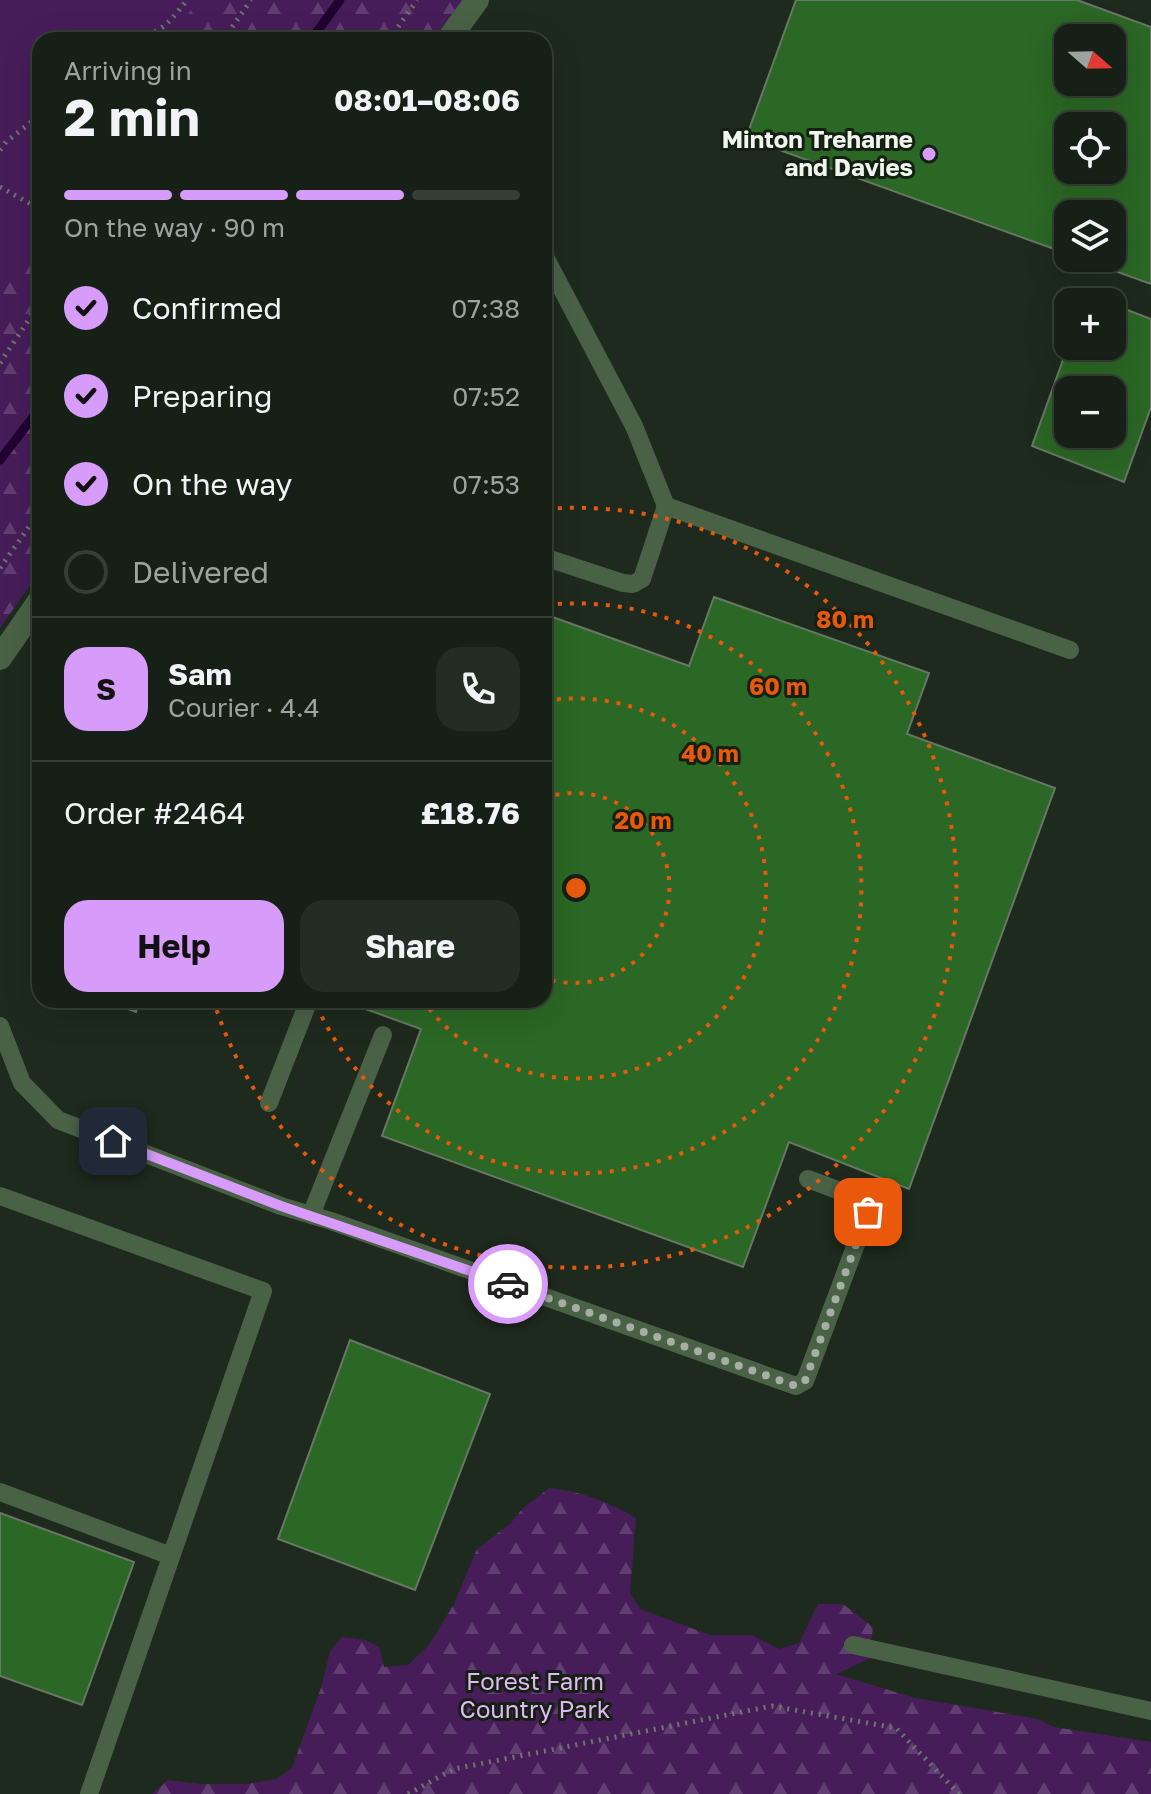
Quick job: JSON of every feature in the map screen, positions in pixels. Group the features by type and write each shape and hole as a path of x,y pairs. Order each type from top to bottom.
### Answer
{"street":[{"path":"454,32 477,0"},
{"path":"0,658 32,612"}],"lane":[{"path":"552,270 634,426 666,506 646,570 642,579 633,584 552,560"},
{"path":"666,506 1070,650"},
{"path":"269,1103 306,1008"},
{"path":"0,1026 22,1083 58,1120 311,1215 796,1386 805,1381 868,1212 867,1201 808,1179"},
{"path":"311,1215 383,1035"},
{"path":"0,1196 263,1291 89,1794"},
{"path":"0,1492 171,1556"},
{"path":"853,1645 1151,1711"}],"path":[{"path":"156,32 187,0"},
{"path":"229,32 251,0"},
{"path":"395,32 417,0"},
{"path":"0,150 32,121"},
{"path":"0,187 32,205"},
{"path":"0,363 32,315"},
{"path":"0,568 32,522"},
{"path":"408,1794 454,1769 772,1706 896,1728 959,1794"}],"green space":[{"path":"0,0 463,0 438,32 32,32 32,582 0,628"},
{"path":"198,0 463,0 438,32 173,32"},
{"path":"32,253 32,582 0,628 0,295"},
{"name":"Forest Farm Country Park","path":"549,1488 594,1498 636,1518 630,1593 640,1609 710,1635 752,1635 779,1649 799,1643 818,1604 843,1604 873,1627 869,1659 836,1674 915,1698 1038,1719 1054,1727 1151,1742 1151,1794 152,1794 168,1780 246,1784 276,1779 292,1768 322,1685 330,1651 342,1637 365,1640 379,1647 384,1667 408,1665 429,1645 454,1604 477,1549"}],"building":[{"name":"Minton Treharne and Davies","path":"796,0 1077,0 1151,27 1151,284 1118,272 1126,272 1126,200 1054,200 1054,249 746,138"},
{"path":"1126,309 1151,319 1151,407 1124,482 1032,446 1054,385 1054,448 1126,448 1126,376 1057,376 1063,360 1126,360"},
{"path":"714,597 929,673 907,734 1055,788 909,1189 789,1142 743,1267 382,1136 421,1029 363,1008 552,1008 552,617 689,666"},
{"path":"350,1340 490,1394 415,1590 278,1539"},
{"path":"0,1513 134,1562 82,1705 0,1676"}],"waterway":[{"path":"317,32 340,0"},
{"path":"0,460 32,418"}],"way so far":[{"path":"508,1284 796,1386 805,1381 868,1212"}],"place":[{"name":"Minton Treharne and Davies","path":"929,154"}],"route":[{"path":"113,1141 281,1206 508,1284"}]}
